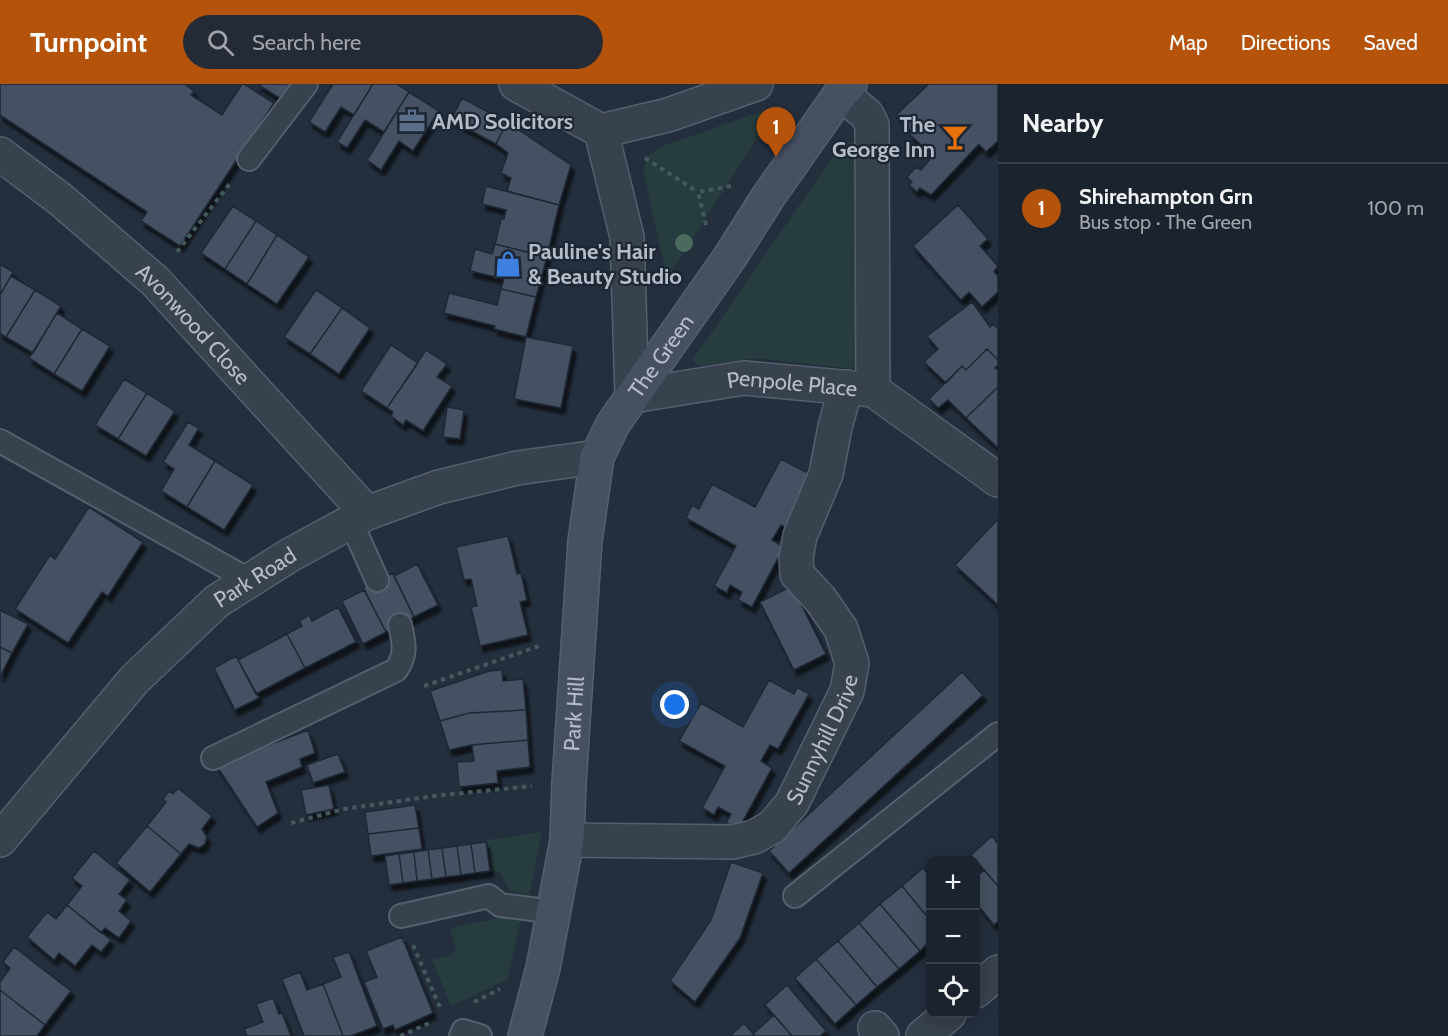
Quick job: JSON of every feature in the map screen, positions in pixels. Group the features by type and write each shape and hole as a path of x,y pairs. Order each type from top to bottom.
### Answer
{"main road":[{"name":"The Green","path":"632,396 845,88"},
{"name":"Park Hill","path":"525,1036 555,912 567,840 568,783 585,541 597,457 613,424 632,396"}],"street":[{"path":"516,84 601,131 669,115 743,89"},
{"name":"The Green","path":"845,88 867,115 872,125 860,388"},
{"name":"The Green","path":"601,131 627,237 632,396"},
{"name":"Avonwood Close","path":"0,154 60,199 154,281 359,518"},
{"name":"Penpole Place","path":"632,396 744,378 860,388 998,480"},
{"name":"Sunnyhill Drive","path":"567,840 733,842 754,837 772,827 792,803 847,691 852,663 841,629 821,600 797,574 796,558 800,536 826,474 836,427 860,388"},
{"name":"Park Road","path":"0,840 134,680 217,601 249,580 359,518 439,487 506,471 597,457"},
{"path":"980,987 998,972"},
{"path":"923,1036 944,1018"}],"lane":[{"path":"249,159 306,84"},
{"path":"0,441 249,580"},
{"path":"359,518 377,580"},
{"path":"213,758 396,670 403,660 404,643 400,625"},
{"path":"795,896 998,734"},
{"path":"400,916 489,896 500,904 555,912"},
{"path":"461,1036 463,1031 480,1036"}],"path":[{"path":"601,131 698,192"},
{"path":"154,281 249,159"},
{"path":"418,688 579,633"},
{"path":"291,823 344,809 434,796 568,783"},
{"path":"400,916 443,1016"}],"green space":[{"path":"778,106 667,278 643,170 649,154 663,146"},
{"path":"854,141 860,143 860,364 852,369 756,358 699,366 692,361 841,145"},
{"path":"542,832 529,896 509,890 500,872 492,871 487,840"},
{"path":"523,913 507,980 451,1006 432,960 452,955 456,949 450,928"}],"building":[{"path":"0,84 185,84 194,91 191,95 222,115 244,84 274,103 180,246 141,221 147,212 0,115"},
{"path":"257,84 292,84 281,99"},
{"path":"333,84 373,84 354,115 341,107 325,132 309,122"},
{"path":"373,84 397,84 409,92 384,132 365,120 347,148 337,142"},
{"name":"The George Inn","path":"929,84 998,84 998,141 986,152 979,144 931,195 920,188 917,192 909,185 912,182 907,177 916,167 921,170 933,155 909,134 911,132 896,115"},
{"name":"AMD Solicitors","path":"409,92 439,111 413,151 399,141 381,170 367,160"},
{"path":"462,98 507,122 496,144 451,120"},
{"path":"507,122 571,165 559,205 507,191 511,178 501,173 508,153 496,144"},
{"path":"486,186 559,205 547,257 495,244 501,219 504,219 506,210 482,204"},
{"path":"958,205 988,239 980,246 998,266 994,272 998,276 998,292 982,307 969,292 961,300 913,246"},
{"path":"233,206 256,221 225,269 201,253"},
{"path":"256,221 277,235 247,284 225,269"},
{"path":"277,235 309,257 277,304 247,284"},
{"name":"Pauline's Hair & Beauty Studio","path":"495,244 547,257 536,297 501,289 504,279 470,271 475,249 492,254"},
{"path":"0,264 13,272 0,295"},
{"path":"11,276 35,290 6,337 0,333 0,295"},
{"path":"501,289 536,297 526,337 494,329 495,326 444,313 449,293 497,305"},
{"path":"35,290 61,306 33,353 6,337"},
{"path":"316,290 342,308 310,354 284,337"},
{"path":"972,302 990,327 993,324 998,329 998,360 987,349 966,370 962,366 946,383 924,362 938,349 927,336"},
{"path":"342,308 370,328 339,374 310,354"},
{"path":"57,313 82,329 54,374 29,358"},
{"path":"82,329 110,346 82,391 54,374"},
{"path":"526,337 573,346 561,408 514,399"},
{"path":"391,345 418,363 387,408 361,391"},
{"path":"987,349 998,360 995,368 998,370 998,387 966,418 948,400 938,408 929,399 962,366 966,370"},
{"path":"426,350 447,364 437,377 452,386 423,431 406,420 403,425 391,416 393,412 387,408"},
{"path":"124,379 147,393 118,439 95,425"},
{"path":"998,387 998,448 966,418"},
{"path":"147,393 175,411 146,456 118,439"},
{"path":"447,407 464,410 460,439 443,437"},
{"path":"188,422 199,428 189,445 215,461 187,507 161,491 174,469 163,462"},
{"path":"781,459 806,472 810,467 820,472 790,529 781,525 772,540 784,547 752,607 738,600 742,592 730,585 727,593 714,586 736,546 686,518 692,505 699,509 712,484 755,507"},
{"path":"215,461 253,485 224,530 187,507"},
{"path":"89,507 143,542 108,596 102,592 68,643 15,609 50,555 55,559"},
{"path":"998,519 998,605 955,565"},
{"path":"508,536 517,574 521,573 527,600 520,602 528,635 480,646 471,607 477,606 471,579 464,580 456,547"},
{"path":"417,564 438,605 414,617 394,576"},
{"path":"393,573 414,617 386,632 363,587"},
{"path":"792,586 826,654 794,670 760,602"},
{"path":"364,590 386,632 363,644 342,601"},
{"path":"338,607 356,642 305,668 287,634 302,626 299,621 309,615 312,621"},
{"path":"0,610 28,624 12,653 0,647"},
{"path":"287,634 305,668 256,694 238,660"},
{"path":"0,647 12,653 0,677"},
{"path":"236,656 259,698 235,710 214,668"},
{"path":"502,670 503,681 523,679 526,710 469,713 440,721 430,691 489,671"},
{"path":"962,672 983,695 789,873 769,851"},
{"path":"769,680 794,694 797,687 809,694 778,749 770,745 761,761 772,768 738,830 726,823 731,814 718,807 714,815 702,808 725,766 679,741 701,703 743,727"},
{"path":"526,710 528,740 472,745 449,750 440,721 469,713"},
{"path":"308,730 315,753 300,759 302,767 266,782 278,813 257,827 216,765"},
{"path":"528,740 530,767 497,771 498,783 459,787 457,762 474,761 472,745"},
{"path":"338,754 345,772 313,783 307,765"},
{"path":"329,785 334,809 306,815 301,790"},
{"path":"178,788 212,816 202,829 207,837 205,844 199,848 189,844 181,854 147,826 166,802 163,799 169,791 173,794"},
{"path":"415,805 419,828 368,834 365,812"},
{"path":"147,826 181,854 150,892 116,863"},
{"path":"419,828 422,849 371,856 368,834"},
{"path":"992,836 998,844 998,886 980,865 980,856 971,855"},
{"path":"486,842 490,871 475,873 471,844"},
{"path":"471,844 475,873 461,875 457,846"},
{"path":"457,846 461,875 446,877 442,848"},
{"path":"442,848 446,877 432,879 428,850"},
{"path":"428,850 432,879 417,881 414,852"},
{"path":"94,851 130,880 119,894 127,900 119,911 131,921 119,938 105,928 101,933 67,905 82,886 72,878"},
{"path":"414,852 417,881 403,883 399,854"},
{"path":"399,854 403,883 389,885 385,856"},
{"path":"731,862 763,873 740,938 695,1002 670,981 711,920"},
{"path":"923,868 926,871 926,915 902,886"},
{"path":"984,870 998,886 998,921 994,925 980,908 980,874"},
{"path":"902,886 926,915 926,945 920,951 880,904"},
{"path":"880,904 920,951 899,969 859,923"},
{"path":"67,905 111,940 101,952 92,945 75,966 59,953 54,960 27,937 47,912 56,919"},
{"path":"859,923 899,969 877,987 838,941"},
{"path":"402,937 433,1013 395,1030 393,1025 383,1029 364,982 377,977 366,951"},
{"path":"838,941 877,987 856,1005 816,959"},
{"path":"14,947 71,991 45,1025 0,990 0,982 10,968 3,962"},
{"path":"349,952 377,1026 351,1036 343,1036 323,984 341,977 333,957"},
{"path":"816,959 856,1005 835,1024 795,978"},
{"path":"300,972 307,990 323,984 343,1036 304,1036 282,979"},
{"path":"787,985 826,1031 820,1036 792,1036 765,1005"},
{"path":"0,990 45,1025 37,1036 0,1036"},
{"path":"273,998 291,1036 247,1036 244,1029 263,1022 256,1004"},
{"path":"774,1015 792,1036 755,1036 753,1034"},
{"path":"744,1023 755,1036 730,1036"}],"place":[{"name":"AMD Solicitors","path":"412,121"},
{"name":"The George Inn","path":"955,137"},
{"name":"Shirehampton Grn","path":"776,157"},
{"name":"Pauline's Hair & Beauty Studio","path":"508,264"}]}
